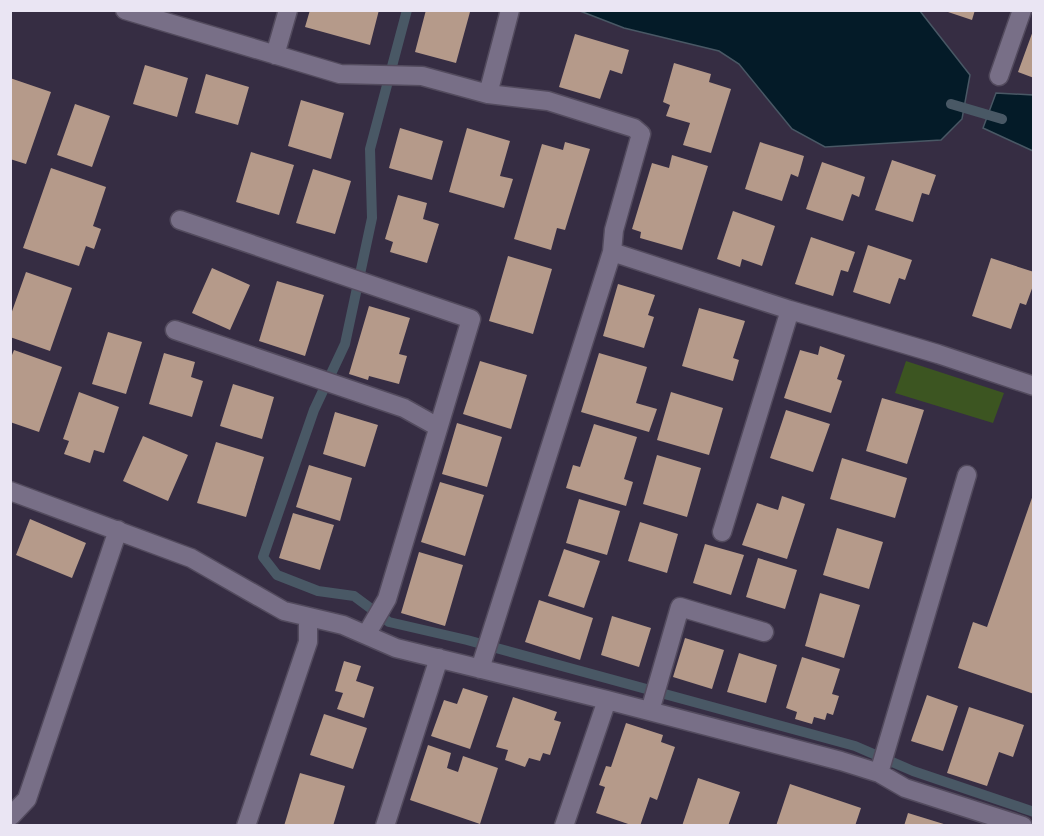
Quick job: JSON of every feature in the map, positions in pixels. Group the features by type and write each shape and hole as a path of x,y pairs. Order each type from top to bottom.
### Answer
{"street":[{"path":"125,10 340,74 422,75 488,94 548,101 634,128 641,134 614,230 612,252 482,664"},
{"path":"275,55 288,10"},
{"path":"488,94 510,10"},
{"path":"999,76 1022,10"},
{"path":"180,220 471,319 387,598 369,630"},
{"path":"612,252 1034,386"},
{"path":"722,532 790,310"},
{"path":"175,330 404,408 438,427"},
{"path":"880,769 966,475"},
{"path":"10,491 191,558 284,611 369,630 396,648 439,658 482,664 607,700 651,707 841,761 880,769 905,788 1023,825"},
{"path":"14,819 27,799 117,530"},
{"path":"651,707 680,607 764,632"},
{"path":"246,825 308,642 308,617"},
{"path":"385,825 439,658"},
{"path":"564,825 607,700"}],"green space":[{"path":"906,361 1004,393 993,423 895,393"}],"water":[{"path":"580,11 920,11 970,75 962,119 941,140 825,147 792,129 739,64 719,51 624,28"},
{"path":"996,93 1033,95 1033,151 983,128"}],"building":[{"path":"310,10 379,10 370,45 305,27"},
{"path":"426,10 470,12 456,63 415,52"},
{"path":"942,10 975,10 972,20"},
{"path":"1034,28 1034,78 1018,72"},
{"path":"575,34 629,50 622,74 610,70 600,99 559,87"},
{"path":"674,63 711,74 709,82 731,89 711,153 683,145 690,123 666,116 670,105 663,102"},
{"path":"145,65 188,78 177,117 133,104"},
{"path":"206,74 249,87 238,125 195,113"},
{"path":"10,78 51,92 26,164 10,159"},
{"path":"301,100 344,113 331,159 288,146"},
{"path":"75,104 110,116 92,167 57,155"},
{"path":"400,128 443,141 432,180 389,168"},
{"path":"467,128 510,141 500,176 513,179 504,208 449,192"},
{"path":"565,142 590,149 565,230 557,228 551,250 514,239 542,144 563,150"},
{"path":"760,142 804,156 798,177 791,174 782,201 745,189"},
{"path":"251,152 294,165 279,215 236,202"},
{"path":"672,155 708,166 682,250 640,238 641,232 632,229 652,163 669,168"},
{"path":"892,160 936,175 929,195 922,193 913,222 875,210"},
{"path":"822,162 865,177 859,197 852,194 843,221 806,209"},
{"path":"51,168 106,187 93,226 101,229 94,249 86,246 79,266 23,248"},
{"path":"313,169 351,181 335,234 296,223"},
{"path":"398,195 427,203 423,219 439,224 427,263 390,252 393,242 385,239"},
{"path":"733,211 775,226 762,266 742,259 740,267 717,259"},
{"path":"811,237 855,252 848,272 841,270 833,296 795,284"},
{"path":"868,245 912,260 905,280 899,278 890,304 853,292"},
{"path":"508,256 552,269 533,334 489,321"},
{"path":"991,258 1034,272 1034,283 1026,305 1020,303 1011,329 972,316"},
{"path":"212,268 250,285 230,330 192,313"},
{"path":"26,272 72,288 50,351 10,337 10,317"},
{"path":"277,281 324,295 305,356 259,341"},
{"path":"618,284 655,295 648,315 654,317 644,348 603,336"},
{"path":"369,306 410,318 399,354 407,356 399,384 369,376 368,380 349,374"},
{"path":"699,308 745,321 733,358 739,360 733,381 682,366"},
{"path":"108,332 142,342 126,394 92,384"},
{"path":"820,346 845,355 837,379 842,381 831,413 784,398 800,350 818,355"},
{"path":"14,350 62,367 39,432 10,422 10,360"},
{"path":"164,353 195,362 191,377 203,381 192,417 149,404"},
{"path":"599,353 647,367 636,403 657,409 649,432 581,412"},
{"path":"480,361 527,375 511,429 463,414"},
{"path":"233,384 274,397 262,439 220,426"},
{"path":"79,392 119,407 104,453 94,450 90,463 64,454 69,441 63,439"},
{"path":"671,392 723,408 709,455 657,440"},
{"path":"882,398 924,410 907,464 866,451"},
{"path":"786,410 830,424 813,472 770,458"},
{"path":"335,412 378,425 365,467 323,454"},
{"path":"457,423 502,437 487,487 442,474"},
{"path":"594,424 637,437 624,479 633,482 626,506 566,488 573,465 580,467"},
{"path":"143,436 188,455 168,501 123,481"},
{"path":"216,442 264,457 246,517 197,503"},
{"path":"657,455 701,468 687,517 643,504"},
{"path":"842,458 907,478 895,518 830,499"},
{"path":"309,465 352,478 340,521 296,507"},
{"path":"440,482 484,495 465,556 421,542"},
{"path":"1034,492 1034,694 958,668 973,622 987,627"},
{"path":"782,496 805,504 787,559 742,545 757,503 778,510"},
{"path":"579,499 620,511 607,555 566,543"},
{"path":"293,513 334,525 320,570 279,558"},
{"path":"30,519 86,543 72,578 16,555"},
{"path":"640,522 678,534 667,573 628,561"},
{"path":"837,528 883,542 869,589 823,575"},
{"path":"705,544 744,555 731,595 693,583"},
{"path":"564,549 600,561 584,608 548,596"},
{"path":"419,552 463,565 445,626 401,613"},
{"path":"758,558 797,570 785,609 746,597"},
{"path":"820,593 860,605 844,658 805,646"},
{"path":"539,600 593,618 580,660 525,642"},
{"path":"612,616 651,628 639,667 601,655"},
{"path":"685,638 724,650 712,689 673,677"},
{"path":"739,653 777,665 766,703 727,692"},
{"path":"802,657 840,669 832,694 839,696 833,715 827,713 825,720 814,717 812,724 795,719 797,712 786,708"},
{"path":"344,661 361,666 356,681 374,687 364,718 337,709 343,693 335,691"},
{"path":"463,688 488,696 470,749 431,736 444,700 457,704"},
{"path":"927,695 958,706 943,751 911,741"},
{"path":"513,697 557,712 554,720 561,722 550,755 543,753 540,761 529,758 525,767 505,760 508,750 496,747"},
{"path":"969,707 1024,725 1013,757 999,752 987,786 947,773"},
{"path":"324,714 367,728 353,769 310,755"},
{"path":"626,723 663,735 661,742 675,747 657,800 650,797 640,826 596,813 605,787 599,785 606,766 611,767"},
{"path":"428,745 451,753 447,768 458,772 463,756 498,768 480,824 410,800"},
{"path":"300,773 345,786 333,826 284,826"},
{"path":"698,778 740,792 728,826 682,826"},
{"path":"790,784 861,808 855,826 776,826"},
{"path":"908,813 947,825 947,826 904,826"}],"waterway":[{"path":"407,10 370,149 372,218 345,344 314,410 263,557 277,575 318,591 354,596 389,622 467,640 855,746 913,771 1034,812"},
{"path":"951,104 1002,119"}]}
